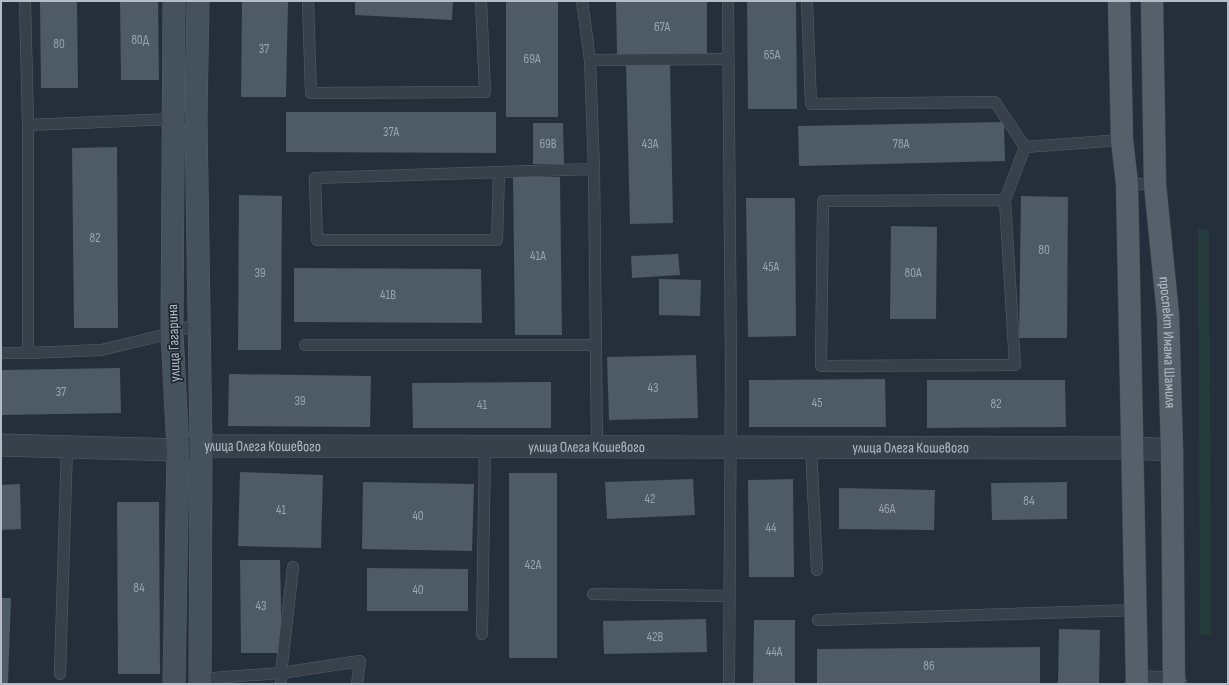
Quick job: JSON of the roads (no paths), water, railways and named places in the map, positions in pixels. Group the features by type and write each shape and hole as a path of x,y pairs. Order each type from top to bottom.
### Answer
{"main road":[{"name":"улица Гагарина","path":"174,1 172,120 172,333 178,450 174,684"},
{"name":"улица Гагарина","path":"198,1 196,118 201,446 200,682"},
{"path":"1119,1 1122,140 1127,184 1137,610 1137,682"},
{"name":"проспект Имама Шамиля","path":"1152,1 1155,184 1168,315 1172,450 1175,684"}],"street":[{"name":"улица Олега Кошевого","path":"1,445 178,450 201,446 485,446 1132,448 1172,450"},
{"path":"1137,682 1175,684"}],"lane":[{"path":"25,1 28,125 28,353"},
{"path":"308,1 311,93 485,92 481,1"},
{"path":"582,1 590,60 594,169 597,447"},
{"path":"728,1 730,447 729,684"},
{"path":"807,1 811,104 995,102 1025,147"},
{"path":"590,60 728,58"},
{"path":"28,125 196,118"},
{"path":"1025,147 1122,140"},
{"path":"1005,200 823,201 821,366 1015,365 1005,200 1025,147"},
{"path":"499,172 498,240 317,240 315,178 499,172 594,169"},
{"path":"1127,184 1155,184"},
{"path":"1,353 101,350 172,333 199,323"},
{"path":"304,345 596,345"},
{"path":"60,674 67,446"},
{"path":"482,634 485,446"},
{"path":"811,447 817,570"},
{"path":"282,684 281,673 293,567"},
{"path":"593,594 729,596"},
{"path":"818,620 1137,610"},
{"path":"200,682 281,673 360,661 357,684"}]}
